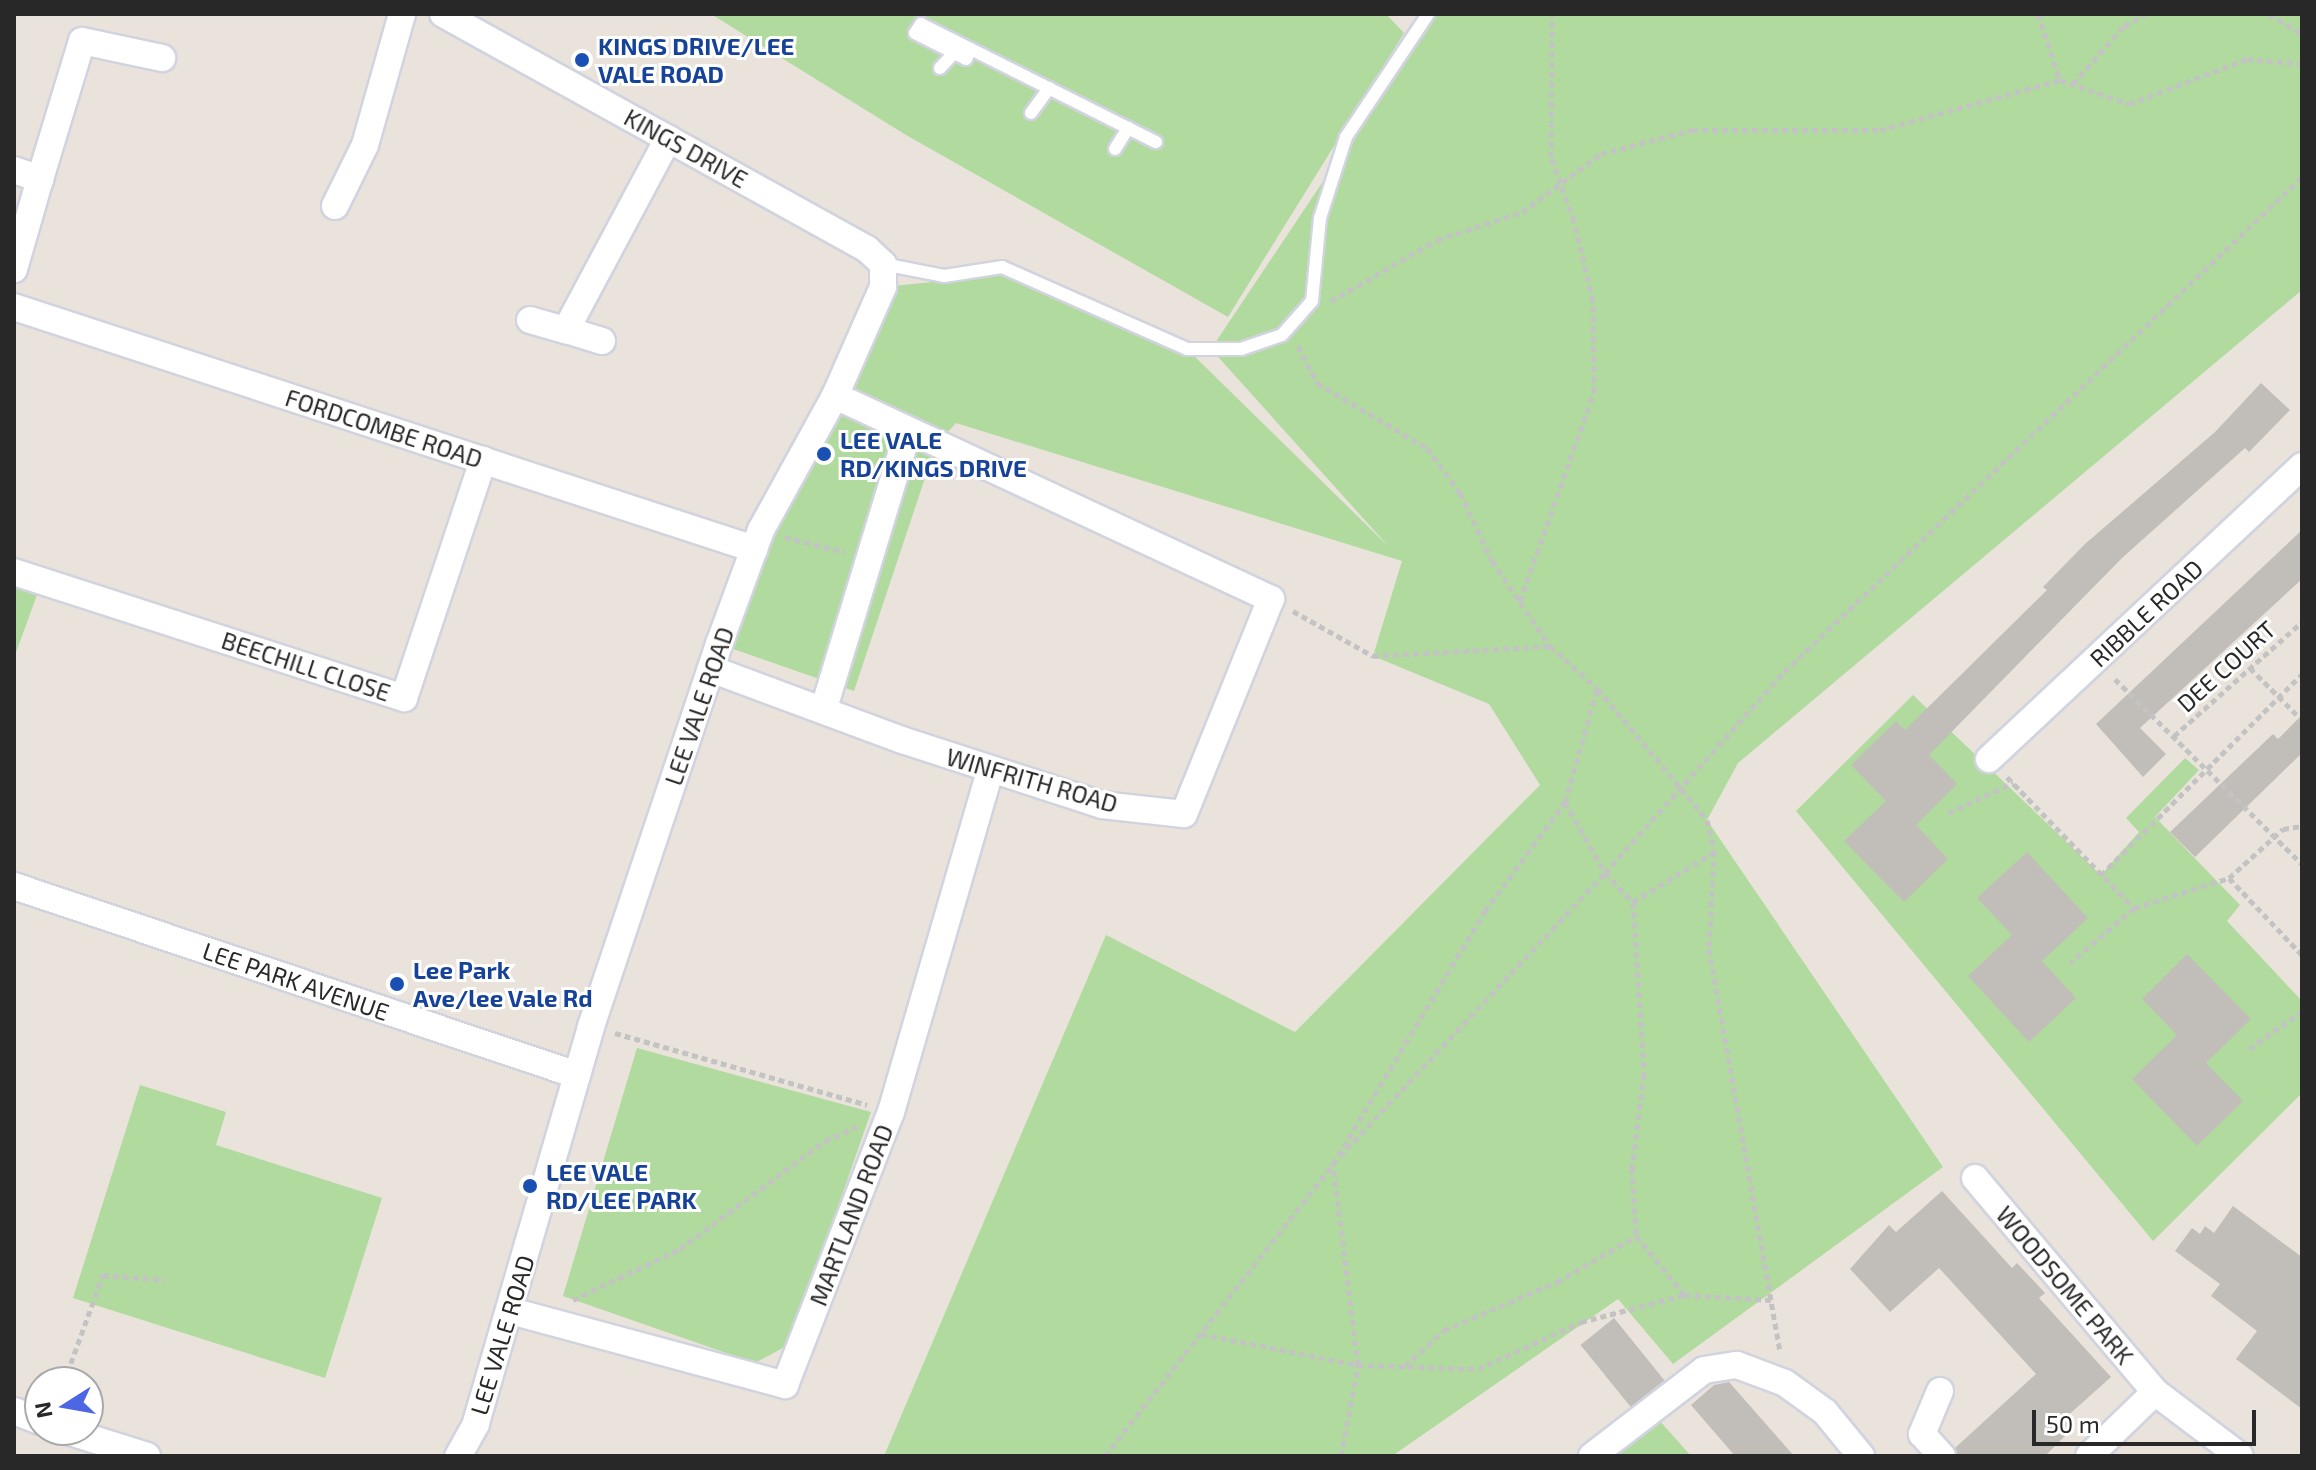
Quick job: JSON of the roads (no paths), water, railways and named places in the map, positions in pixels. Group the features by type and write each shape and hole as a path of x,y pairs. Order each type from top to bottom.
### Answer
{"street":[{"path":"335,206 365,145 402,14"},
{"name":"KINGS DRIVE","path":"443,14 867,249 883,264"},
{"path":"14,269 82,41 162,58"},
{"path":"566,330 668,139"},
{"path":"14,170 40,179"},
{"name":"LEE VALE ROAD","path":"458,1456 476,1424 591,1027 711,669 758,540 835,396 883,287 883,264"},
{"name":"FORDCOMBE ROAD","path":"14,307 483,460 758,540"},
{"path":"530,320 602,341"},
{"path":"824,708 908,431 835,396"},
{"name":"WINFRITH ROAD","path":"711,669 990,771 1102,805 1184,814 1271,599 908,431"},
{"name":"BEECHILL CLOSE","path":"14,572 404,698 483,460"},
{"name":"RIBBLE ROAD","path":"1989,759 2302,466"},
{"name":"MARTLAND ROAD","path":"511,1311 785,1385 891,1112 990,771"},
{"name":"LEE PARK AVENUE","path":"14,886 577,1075"},
{"name":"WOODSOME PARK","path":"1975,1178 2155,1392 2240,1456"},
{"path":"1592,1456 1704,1370 1737,1365 1785,1383 1825,1412 1861,1456"},
{"path":"1940,1391 1922,1434 1942,1456"},
{"path":"2089,1456 2155,1392"},
{"path":"93,1449 147,1456"}],"lane":[{"path":"883,264 944,276 1002,267 1187,349 1241,349 1288,329 1312,301 1320,218 1346,137 1428,14"},
{"path":"971,49 966,59 915,33 921,24 971,49 1049,88 1156,142"},
{"path":"940,68 954,53"},
{"path":"1031,113 1049,88"},
{"path":"1115,149 1128,128"}],"place":[{"name":"KINGS DRIVE/LEE VALE ROAD","path":"582,60"},
{"name":"LEE VALE RD/KINGS DRIVE","path":"824,454"},
{"name":"Lee Park Ave/lee Vale Rd","path":"397,984"},
{"name":"LEE VALE RD/LEE PARK","path":"530,1186"}]}
